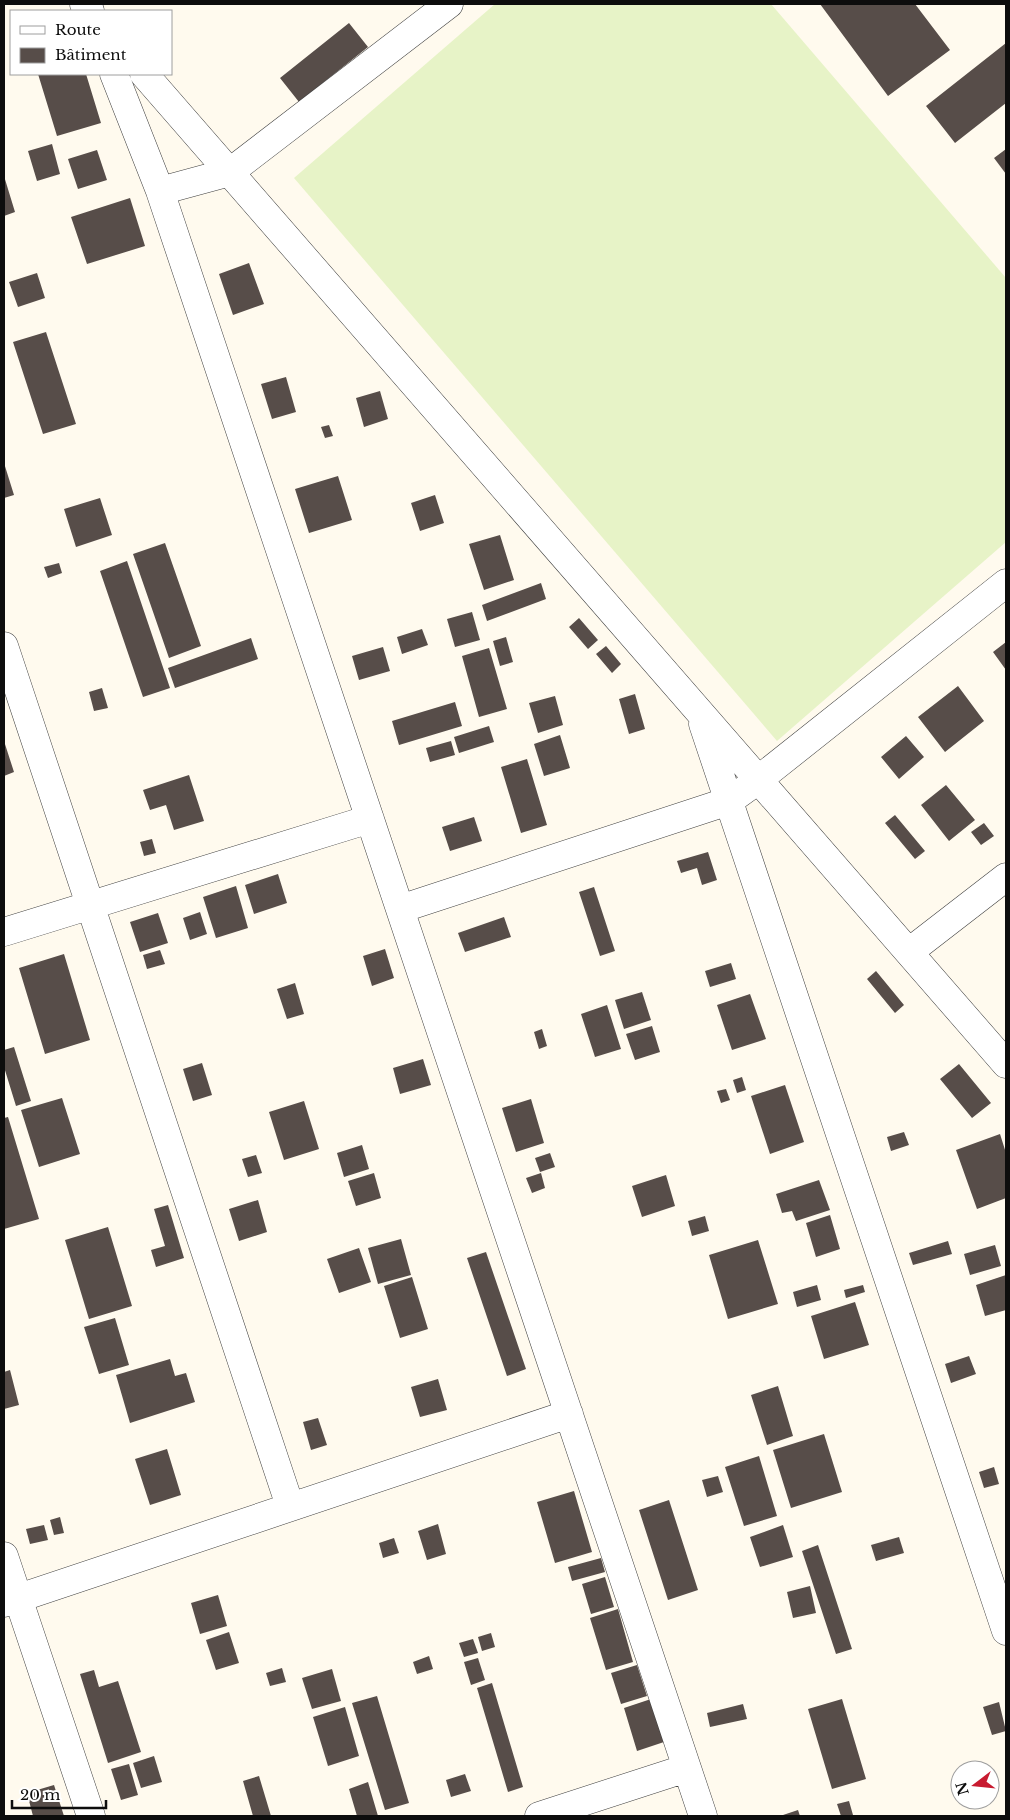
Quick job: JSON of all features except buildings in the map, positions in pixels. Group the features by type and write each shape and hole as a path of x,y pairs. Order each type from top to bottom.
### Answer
{"street":[{"path":"160,191 230,172 449,4"},
{"path":"114,75 160,191 703,1816"},
{"path":"145,75 1006,1064"},
{"path":"400,909 728,801 758,780 1006,583"},
{"path":"4,646 290,1506"},
{"path":"698,710 1006,1631"},
{"path":"4,932 370,819"},
{"path":"909,952 1006,877"},
{"path":"11,1600 569,1414"},
{"path":"4,1556 11,1600 91,1816"},
{"path":"539,1816 687,1768"}],"green space":[{"path":"495,4 771,4 1006,278 1006,542 777,741 294,178"}]}
